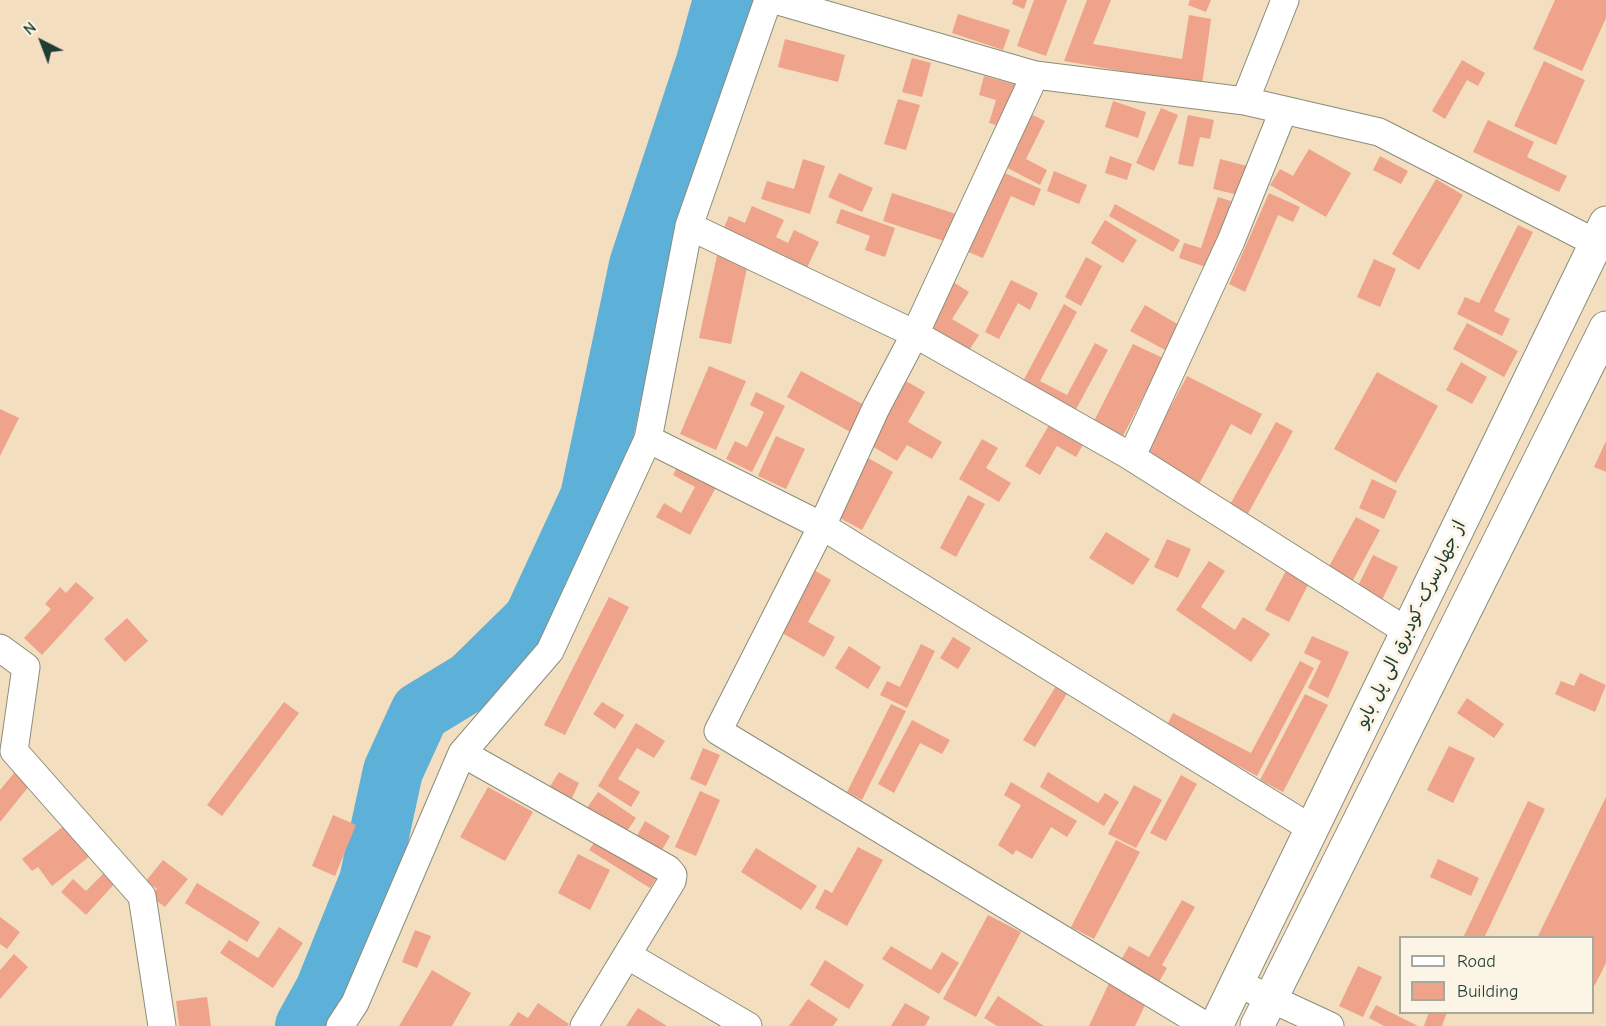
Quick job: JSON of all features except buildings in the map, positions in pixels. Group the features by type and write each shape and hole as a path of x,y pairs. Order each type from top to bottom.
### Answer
{"street":[{"path":"340,1026 355,1004 462,753 550,651 648,439 689,226 768,0"},
{"path":"775,0 1035,75 1245,101 1379,132 1601,233"},
{"path":"1245,101 1286,0"},
{"path":"1035,75 915,334 876,408 822,526 718,731 1206,1026"},
{"path":"1130,456 1141,437 1226,251 1282,110"},
{"path":"689,226 915,334 1130,456 1408,632"},
{"name":"از جهارسرک-کودبرق الی پل بایو","path":"1216,1026 1601,233"},
{"path":"1264,1012 1606,328"},
{"path":"648,439 822,526 1312,829"},
{"path":"0,648 26,667 7,760 142,896 162,1026"},
{"path":"462,753 668,869 673,875 672,881 584,1026"},
{"path":"627,955 748,1026"},
{"path":"1237,983 1264,1012 1330,1026"}],"waterway":[{"path":"305,1026 325,990 369,881 393,771 420,712 471,681 533,620 590,497 639,265 706,62 723,0"}]}
